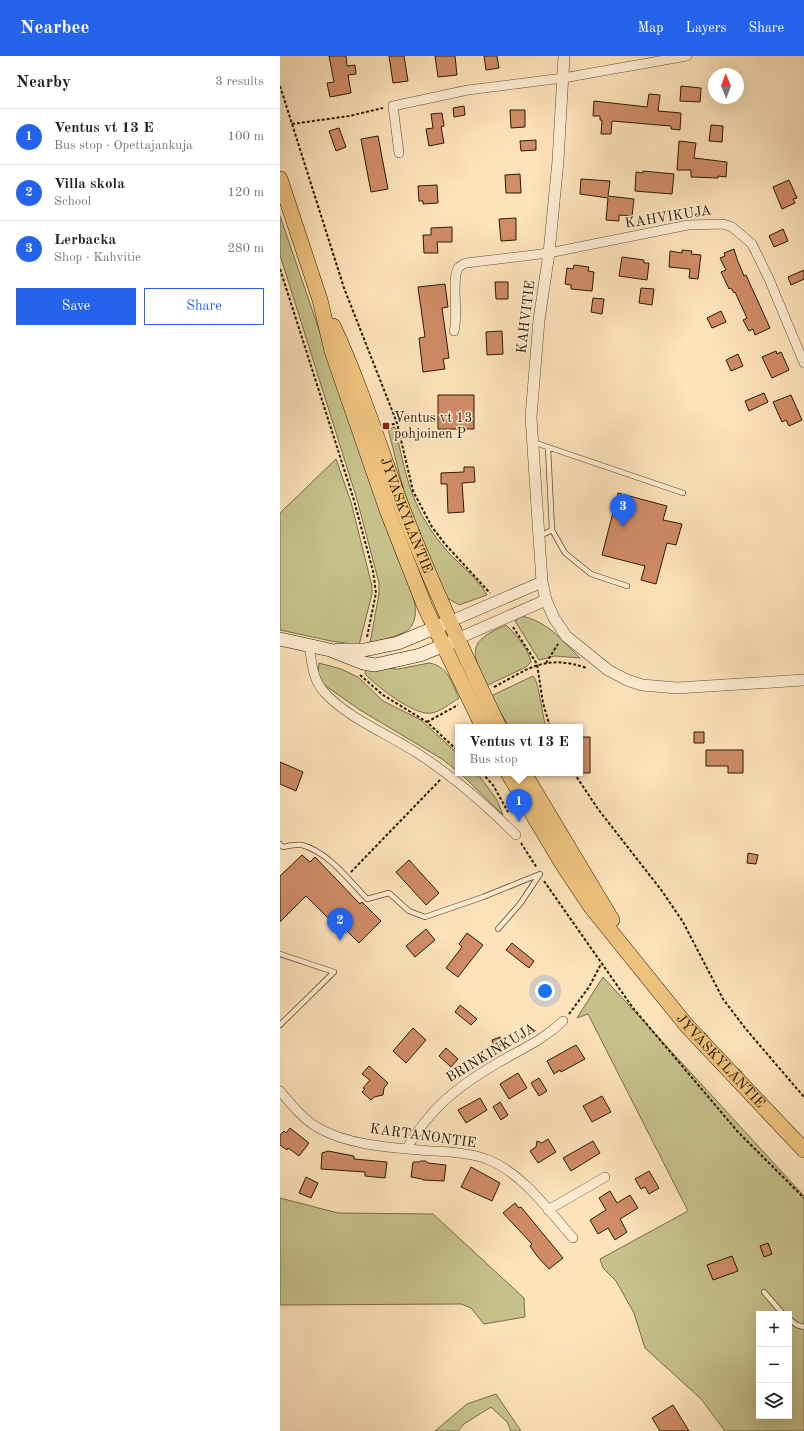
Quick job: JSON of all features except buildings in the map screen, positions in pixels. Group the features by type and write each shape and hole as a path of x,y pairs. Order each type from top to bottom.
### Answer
{"highway":[{"name":"JYVÄSKYLÄNTIE","path":"280,179 320,300 332,351 387,510 434,628 482,724"},
{"name":"JYVÄSKYLÄNTIE","path":"320,300 343,348 376,429 401,504 449,622 498,724"},
{"name":"JYVÄSKYLÄNTIE","path":"510,776 563,865 591,907 687,1026 804,1150"},
{"name":"JYVÄSKYLÄNTIE","path":"526,776 575,861 642,969"}],"main road":[{"path":"363,656 449,622"},
{"path":"280,639 363,656 375,665 420,655 457,639"}],"street":[{"name":"KAHVITIE","path":"564,56 549,253 539,320 531,417 542,582 546,600 554,618 568,638 608,670 642,685 677,688 804,680"},
{"path":"399,153 393,106 461,91 563,78 687,56"},
{"name":"KAHVIKUJA","path":"454,331 456,323 456,278 458,268 466,263 549,253 688,225 712,223 732,227 752,244 769,279 804,363"},
{"path":"449,622 542,582"},
{"path":"457,639 546,600"},
{"path":"309,645 312,671 317,682 338,705 417,752 494,813 516,835"},
{"name":"BRINKINKUJA","path":"406,1149 427,1118 449,1095 497,1063 548,1035 563,1021"},
{"name":"KARTANONTIE","path":"280,1091 296,1109 316,1127 333,1135 363,1143 406,1149 454,1153 488,1160 502,1167 514,1176 548,1210 572,1238"},
{"path":"548,1210 605,1177"}],"lane":[{"path":"532,442 683,493"},
{"path":"548,447 552,530 565,553 591,574 627,586"},
{"path":"540,536 552,530"},
{"path":"280,844 283,847 301,845 319,854 346,877 368,899 389,893 409,911 425,917 483,897 540,874"},
{"path":"498,930 520,904 540,874"},
{"path":"280,954 334,972 280,1025"},
{"path":"764,1292 780,1311"},
{"path":"792,1321 797,1325 804,1327"}],"path":[{"path":"280,86 344,288 397,423 413,492 432,527 445,544 496,601"},
{"path":"292,124 349,116 393,106"},
{"path":"280,269 353,497 373,571 376,593 358,673 368,683 398,705 427,722 455,747"},
{"path":"507,617 537,664 543,703 549,724"},
{"path":"546,663 559,642 568,638"},
{"path":"489,689 537,664 553,661 578,665 593,670 608,670"},
{"path":"427,722 461,704"},
{"path":"346,877 446,774"},
{"path":"485,776 493,785 509,815"},
{"path":"576,776 598,809 662,891 683,922 723,999 745,1028 804,1097"},
{"path":"516,835 540,874 633,1008 738,1132 804,1198"},
{"path":"563,1021 589,987 602,964"}],"shaded area":[{"path":"280,216 396,554 413,596 415,618 411,626 399,635 370,643 379,594 379,583 356,496 280,255"},
{"path":"395,427 406,475 416,503 423,516 442,545 472,575 487,595 459,605 446,597 407,504 388,429"},
{"path":"336,459 351,502 372,586 372,594 359,645 331,641 280,630 280,513"},
{"path":"521,616 539,622 554,632 580,658 555,656 539,660 515,621"},
{"path":"506,625 518,637 531,662 526,667 486,686 477,664 475,655 476,648 484,637"},
{"path":"319,663 341,669 358,677 383,701 421,720 455,751 455,769 442,759 360,710 323,684 318,674"},
{"path":"429,663 441,667 445,671 459,698 442,709 432,713 425,713 407,706 387,693 365,674 366,667 398,669"},
{"path":"533,676 539,691 545,724 507,724 491,696"},
{"path":"463,776 479,776 497,800 503,815"},
{"path":"603,977 804,1196 804,1431 725,1431 701,1399 645,1348 634,1313 616,1281 603,1268 600,1259 688,1211 588,1014 577,1018"},
{"path":"280,1198 338,1213 433,1214 524,1298 525,1317 484,1324 471,1308 461,1304 280,1305"},
{"path":"496,1394 521,1431 511,1431 507,1422 491,1407 464,1424 458,1431 435,1431 467,1404"}],"place":[{"name":"Ventus vt 13 pohjoinen P","path":"386,426"},
{"name":"Lerbacka","path":"623,527"},
{"name":"Ventus vt 13 E","path":"519,822"},
{"name":"Villa skola","path":"340,941"}]}
